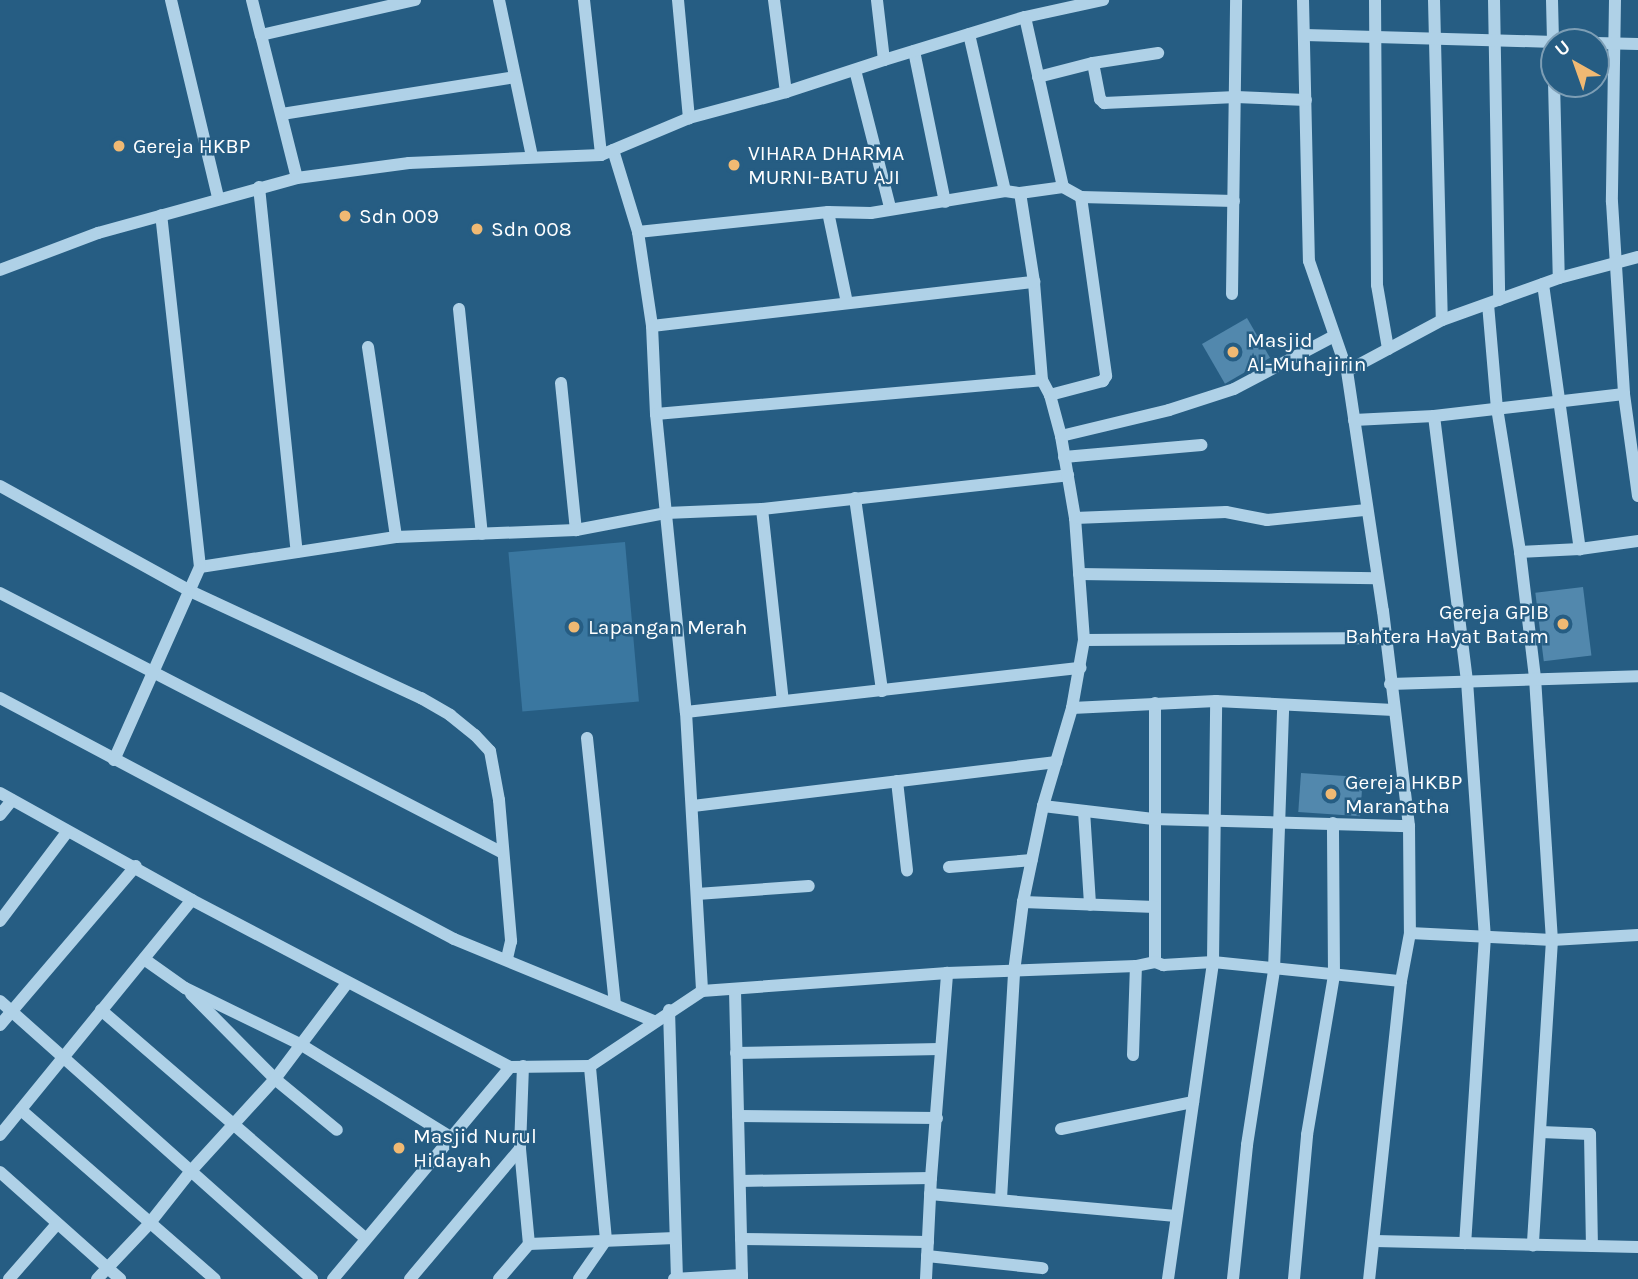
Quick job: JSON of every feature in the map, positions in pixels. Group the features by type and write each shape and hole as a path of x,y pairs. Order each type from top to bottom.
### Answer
{"street":[{"path":"171,0 218,198"},
{"path":"252,0 297,178"},
{"path":"261,35 415,0"},
{"path":"499,0 532,157"},
{"path":"584,0 607,152 638,232 652,326 656,414 687,712 702,991"},
{"path":"678,0 689,118"},
{"path":"774,0 786,92"},
{"path":"877,0 884,60"},
{"path":"0,270 98,233 297,178 409,163 607,152 689,118 786,92 1025,17 1103,0"},
{"path":"1232,294 1236,0"},
{"path":"1303,0 1309,261 1347,371 1409,826 1410,933 1401,981 1369,1279"},
{"path":"1375,0 1377,285 1388,349"},
{"path":"1434,0 1442,320"},
{"path":"1494,0 1493,302 1497,408 1520,552 1535,678 1552,940 1533,1245"},
{"path":"1552,0 1552,28"},
{"path":"1615,0 1612,202 1624,394 1638,496"},
{"path":"1025,17 1063,187"},
{"path":"969,34 1005,191"},
{"path":"1305,35 1540,42"},
{"path":"1610,44 1638,44"},
{"path":"914,51 946,202"},
{"path":"1038,77 1093,63 1158,53"},
{"path":"1093,63 1100,99 1104,103 1236,97 1306,100"},
{"path":"855,69 890,207"},
{"path":"282,114 516,78"},
{"path":"1554,98 1559,278"},
{"path":"259,187 297,552"},
{"path":"638,232 828,212 872,213 890,207 946,202 1005,191 1020,194 1063,187 1081,197 1234,201"},
{"path":"1001,1199 1014,972 1023,902 1044,806 1072,708 1084,640 1075,519 1061,436 1050,395 1042,380 1034,282 1020,194"},
{"path":"1050,395 1103,382 1106,376 1081,197"},
{"path":"828,212 847,303"},
{"path":"114,760 200,566 161,215"},
{"path":"1347,371 1442,320 1559,278 1638,257"},
{"path":"652,326 1034,282"},
{"path":"1543,284 1580,549"},
{"path":"459,309 482,534"},
{"path":"1061,436 1169,410 1234,389 1334,336"},
{"path":"368,347 397,537"},
{"path":"656,414 1042,380"},
{"path":"561,383 576,530"},
{"path":"1354,420 1434,416 1624,394"},
{"path":"1434,416 1467,681 1485,936 1465,1243"},
{"path":"1064,457 1201,444"},
{"path":"200,566 397,537 576,530 666,513 762,509 1068,475"},
{"path":"0,486 190,591 421,698 475,735 491,751 499,800 501,852 511,941 506,959"},
{"path":"855,498 882,691"},
{"path":"762,509 783,701"},
{"path":"1075,519 1226,513 1268,520 1366,510"},
{"path":"1520,552 1580,549 1638,541"},
{"path":"1079,574 1377,578"},
{"path":"0,593 152,674 501,852"},
{"path":"1084,640 1385,638"},
{"path":"687,712 1081,668"},
{"path":"1390,684 1638,676"},
{"path":"0,698 454,939 654,1021"},
{"path":"1072,708 1216,701 1394,710"},
{"path":"1168,1279 1213,962 1216,701"},
{"path":"1155,703 1155,962"},
{"path":"1233,1279 1247,1145 1274,970 1283,706"},
{"path":"587,738 615,1005"},
{"path":"693,807 1056,762"},
{"path":"897,781 907,870"},
{"path":"0,793 347,983 517,1066 590,1066 669,1010 702,991 735,991 947,973 1136,966 1155,962 1163,965 1213,962 1401,981"},
{"path":"0,816 12,800"},
{"path":"1044,806 1153,819 1409,826"},
{"path":"1084,811 1090,905"},
{"path":"1294,1279 1307,1135 1334,975 1333,822"},
{"path":"0,921 67,832"},
{"path":"949,867 1032,860"},
{"path":"0,1025 136,866"},
{"path":"697,894 809,886"},
{"path":"0,1135 62,1055 192,900"},
{"path":"1023,902 1155,907"},
{"path":"1410,933 1552,940 1638,935"},
{"path":"144,959 185,988 300,1044 452,1138"},
{"path":"1133,1055 1136,966"},
{"path":"926,1279 929,1194 947,973"},
{"path":"97,1279 149,1224 190,1172 275,1079 347,983"},
{"path":"185,988 275,1079 337,1130"},
{"path":"669,1010 676,1279 742,1277 735,991"},
{"path":"0,1001 312,1279"},
{"path":"101,1010 366,1239"},
{"path":"736,1053 940,1049"},
{"path":"333,1279 452,1138 517,1066"},
{"path":"499,1279 529,1244 520,1149 517,1066"},
{"path":"579,1279 606,1240 590,1066"},
{"path":"1061,1129 1193,1102"},
{"path":"21,1110 215,1279"},
{"path":"738,1116 937,1118"},
{"path":"1541,1132 1590,1134 1592,1246"},
{"path":"410,1279 520,1149"},
{"path":"740,1181 931,1178"},
{"path":"3,1181 120,1279"},
{"path":"929,1194 1175,1216"},
{"path":"9,1279 57,1224"},
{"path":"529,1244 675,1237"},
{"path":"741,1239 928,1242"},
{"path":"1375,1241 1638,1247"},
{"path":"927,1256 1042,1268"}],"shaded area":[{"name":"Lapangan Merah","path":"625,542 639,701 522,712 508,552"}],"building":[{"name":"Masjid Al-Muhajirin","path":"1247,318 1270,358 1225,384 1202,344"},
{"name":"Gereja GPIB Bahtera Hayat Batam","path":"1583,587 1591,655 1544,661 1535,593"},
{"name":"Gereja HKBP Maranatha","path":"1301,773 1363,777 1360,816 1298,812"}],"place":[{"name":"Gereja HKBP","path":"119,146"},
{"name":"VIHARA DHARMA MURNI-BATU AJI","path":"734,165"},
{"name":"Sdn 009","path":"345,216"},
{"name":"Sdn 008","path":"477,229"},
{"name":"Masjid Al-Muhajirin","path":"1233,352"},
{"name":"Gereja GPIB Bahtera Hayat Batam","path":"1563,624"},
{"name":"Lapangan Merah","path":"574,627"},
{"name":"Gereja HKBP Maranatha","path":"1331,794"},
{"name":"Masjid Nurul Hidayah","path":"399,1148"}]}
